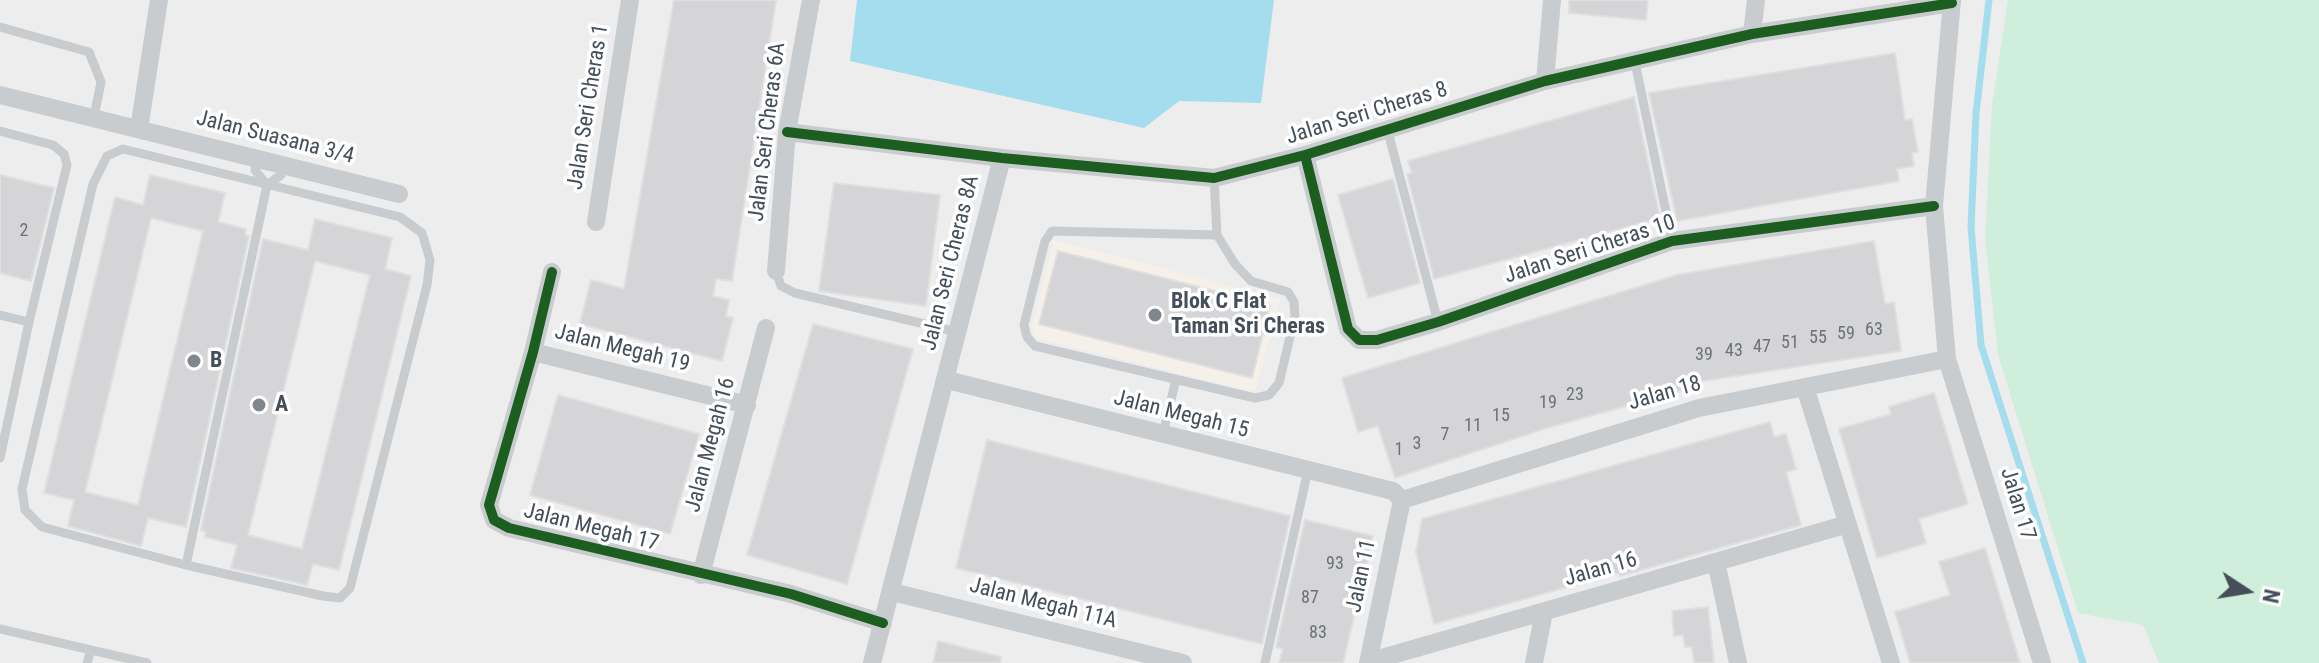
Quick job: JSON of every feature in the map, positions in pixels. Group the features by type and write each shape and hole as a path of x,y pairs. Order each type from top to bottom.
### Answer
{"street":[{"path":"139,129 159,0"},
{"name":"Jalan Seri Cheras 1","path":"596,222 630,0"},
{"name":"Jalan Seri Cheras 6A","path":"776,271 787,132 811,0"},
{"path":"1545,81 1552,0"},
{"path":"1752,34 1756,0"},
{"name":"Jalan Seri Cheras 8","path":"787,132 1002,158 1214,178 1305,155 1545,81 1752,34 1952,2"},
{"name":"Jalan 17","path":"1952,2 1934,206 1947,359 2042,663"},
{"name":"Jalan Suasana 3/4","path":"0,95 399,194"},
{"name":"Jalan Seri Cheras 10","path":"1305,155 1348,329 1359,340 1377,340 1438,322 1672,241 1934,206"},
{"name":"Jalan Seri Cheras 8A","path":"947,380 1002,158"},
{"name":"Jalan Megah 17","path":"552,272 533,352 489,505 494,520 509,528 791,594 883,623"},
{"name":"Jalan Megah 16","path":"701,575 766,328"},
{"name":"Jalan Megah 19","path":"533,352 747,405"},
{"name":"Jalan 18","path":"1402,500 1699,408 1947,359"},
{"path":"872,663 947,380"},
{"name":"Jalan Megah 15","path":"947,380 1393,491 1402,500"},
{"path":"1805,387 1891,663"},
{"name":"Jalan 11","path":"1368,663 1402,500"},
{"name":"Jalan 16","path":"1368,663 1848,524"},
{"path":"1716,562 1738,663"},
{"name":"Jalan Megah 11A","path":"892,592 1183,663"},
{"path":"1534,663 1544,612"}],"lane":[{"path":"0,27 89,52 101,82 94,117"},
{"path":"1635,62 1672,241"},
{"path":"1387,128 1438,322"},
{"path":"0,131 53,145 64,154 67,165 0,458"},
{"path":"123,149 267,185 400,217 422,233 430,260 427,285 350,588 340,598 186,565 42,527 25,510 22,489 93,184 107,156 123,149"},
{"path":"256,158 255,170 267,185"},
{"path":"186,565 267,185 281,175 282,165"},
{"path":"1214,178 1217,235 1235,264 1251,281 1288,292 1294,302 1295,316 1279,383 1269,395 1255,398 1035,346 1027,337 1024,325 1045,241 1052,231 1217,235"},
{"path":"776,271 781,286 795,293 958,332"},
{"path":"0,315 29,322"},
{"path":"1162,435 1176,379"},
{"path":"1265,663 1308,470"},
{"path":"0,629 147,663"},
{"path":"87,663 91,650"}],"shaded area":[{"name":"Blok C Flat Taman Sri Cheras","path":"1054,240 1280,299 1255,392 1036,338 1032,325"}],"green space":[{"path":"2008,0 2319,0 2319,663 2159,663 2143,625 2078,613 1998,355 1985,238 1992,104"}],"water":[{"path":"857,0 1274,0 1261,103 1179,101 1144,128 850,61"}],"building":[{"path":"674,0 776,0 732,281 716,279 713,296 729,300 726,316 733,318 722,361 580,324 591,280 624,289"},
{"path":"1569,0 1648,0 1646,20 1569,13"},
{"path":"1895,53 1905,120 1912,119 1918,152 1912,153 1914,166 1897,169 1899,181 1677,221 1649,93"},
{"path":"1634,97 1660,218 1434,279 1407,174 1412,173 1408,161"},
{"path":"0,175 54,188 31,281 0,273"},
{"name":"B","path":"150,175 225,193 218,222 246,229 245,235 249,236 186,527 148,518 141,546 68,526 74,500 44,493 115,197 143,205","holes":["151,218 203,231 138,505 85,492"]},
{"path":"1393,179 1420,283 1368,298 1338,195"},
{"path":"834,183 940,195 926,306 819,291"},
{"name":"A","path":"315,219 392,238 385,269 411,276 339,570 313,564 307,585 231,568 237,545 205,537 206,532 201,530 263,239 308,250","holes":["315,261 370,275 302,549 248,535"]},
{"path":"1874,241 1885,304 1894,302 1901,351 1683,384 1684,390 1547,428 1395,478 1378,426 1358,432 1342,378 1677,275"},
{"name":"Blok C Flat Taman Sri Cheras","path":"1058,251 1270,305 1252,378 1039,324"},
{"path":"813,324 913,349 847,584 747,555"},
{"path":"1934,393 1968,504 1919,519 1926,543 1877,558 1839,429 1891,414 1889,407"},
{"path":"558,395 699,434 670,534 530,495"},
{"path":"1770,422 1774,437 1786,434 1796,469 1786,472 1801,525 1434,624 1416,552 1422,519"},
{"path":"987,440 1290,516 1262,644 956,568"},
{"path":"1305,520 1373,536 1343,663 1279,663 1283,649 1276,647"},
{"path":"1985,548 2020,663 1910,663 1895,612 1950,595 1939,562"},
{"path":"1708,607 1714,663 1694,663 1692,647 1685,647 1683,635 1674,636 1672,611"},
{"path":"938,641 1001,657 1000,663 933,663"}],"waterway":[{"path":"1989,0 1976,114 1971,227 1981,345 2083,663"}],"cycle path":[{"path":"787,132 1002,158 1214,178 1305,155 1545,81 1752,34 1952,3"},
{"path":"1305,155 1348,329 1359,340 1377,340 1438,322 1672,241 1934,206"},
{"path":"552,272 533,352 489,505 494,520 509,528 791,594 883,623"}],"place":[{"name":"Blok C Flat Taman Sri Cheras","path":"1155,315"},
{"name":"B","path":"194,361"},
{"name":"A","path":"259,405"}]}
